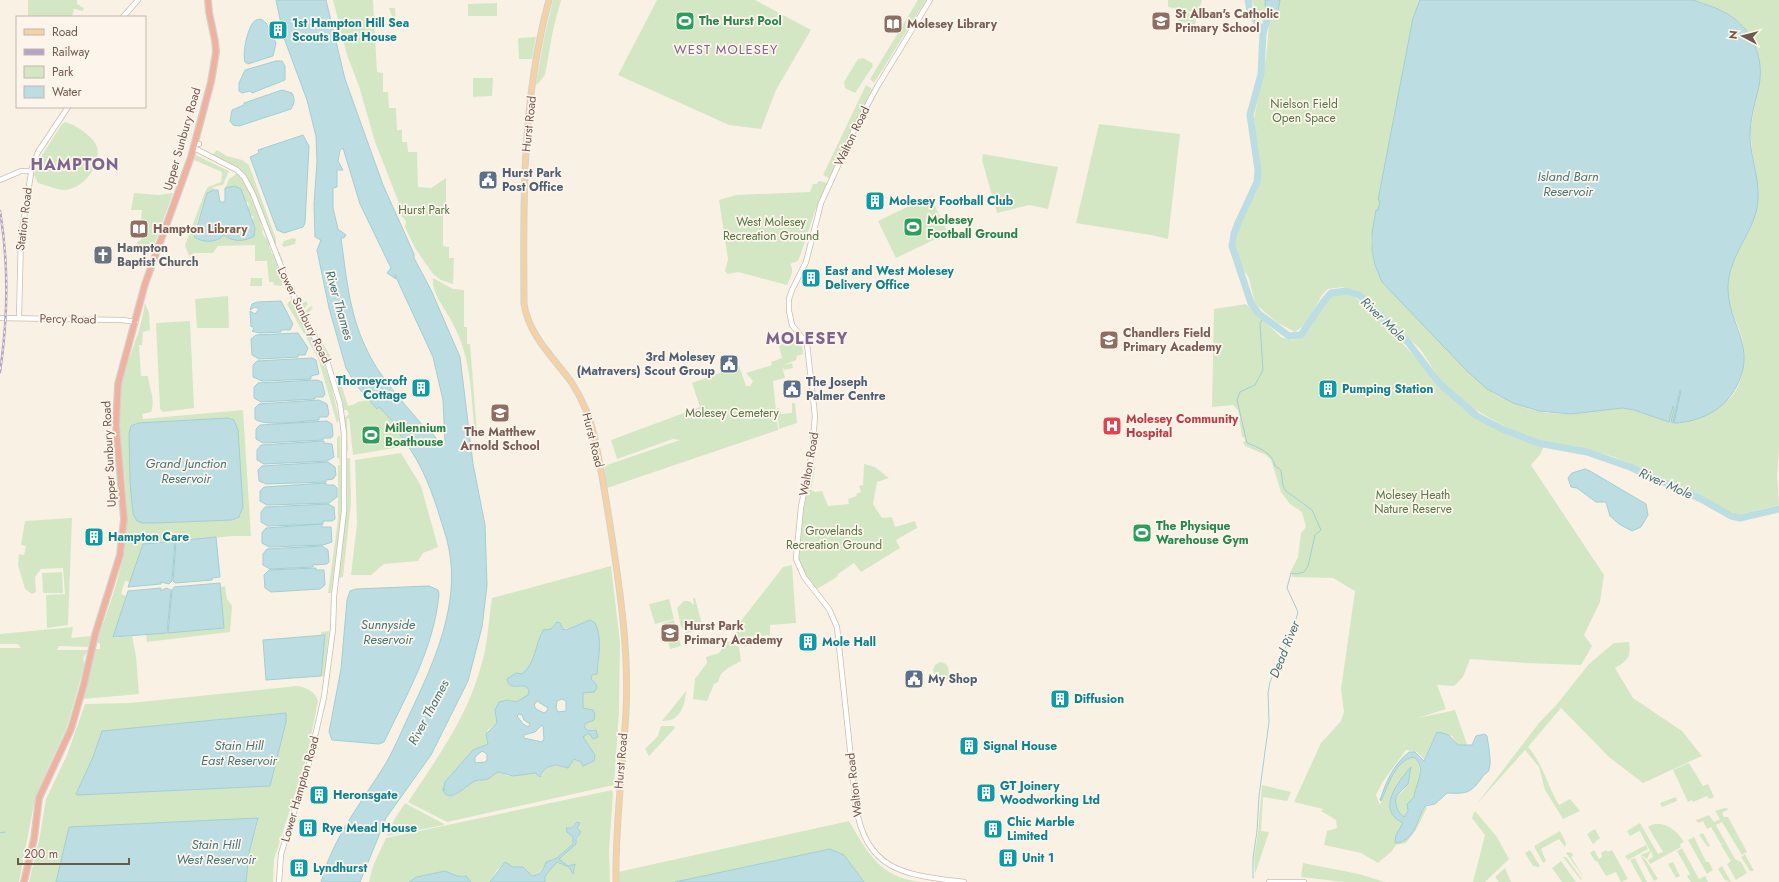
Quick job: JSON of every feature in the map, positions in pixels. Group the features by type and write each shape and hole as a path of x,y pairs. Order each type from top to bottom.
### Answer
{"highway":[{"name":"Upper Sunbury Road","path":"24,882 34,839 39,798 71,729 84,684 95,635 120,555 124,519 117,440 116,404 118,384 155,257 197,136 214,62 215,41 210,22 208,0"}],"main road":[{"name":"Hurst Road","path":"549,0 537,51 526,154 524,304 530,327 571,382 587,412 594,432 620,587 625,644 626,710 616,826 616,882"}],"street":[{"path":"124,16 138,0"},
{"name":"Walton Road","path":"930,0 877,87 856,128 821,203 805,264 790,296 788,308 792,325 807,344 815,416 812,453 801,507 796,554 801,572 826,604 837,628 856,806 864,836 870,847 880,858 900,871 918,876 964,882"},
{"name":"Station Road","path":"19,318 20,242 31,171 35,157 67,108"},
{"name":"Lower Sunbury Road","path":"197,136 199,144 204,152"},
{"path":"194,148 196,144 199,144"},
{"name":"Lower Sunbury Road","path":"194,148 237,170 244,177 253,194 289,287 328,364 340,408 345,450 344,511 334,596 333,628 324,697"},
{"path":"0,180 21,171 31,171"},
{"name":"Percy Road","path":"0,318 122,320 136,322"},
{"name":"Lower Hampton Road","path":"278,882 281,854 308,767 324,697"},
{"path":"1269,882 1304,882"}],"green space":[{"path":"28,0 77,0 77,4 84,8 83,11 74,9 72,16 28,16"},
{"name":"Hurst Park","path":"333,0 373,0 377,72 383,73 383,92 388,92 389,108 396,108 397,130 402,130 402,142 407,142 408,152 417,152 418,187 431,188 446,178 446,202 444,204 447,211 443,217 443,246 449,247 449,258 454,258 453,284 441,280 433,274 415,248 405,227 406,221 402,217 397,204 399,203 375,142 359,86 347,55"},
{"path":"553,0 561,0 553,30 545,75 537,85 536,83 544,38"},
{"path":"657,0 755,0 811,30 776,90 761,129 729,125 618,75"},
{"path":"918,0 926,0 874,83 870,79"},
{"path":"1168,0 1202,0 1198,12 1196,13 1168,7"},
{"path":"1251,0 1265,0 1266,15 1263,22"},
{"name":"Nielson Field Open Space","path":"1280,0 1420,0 1413,18 1378,200 1380,201 1378,210 1376,210 1371,240 1373,257 1487,389 1498,396 1529,409 1547,413 1571,414 1621,408 1634,410 1669,422 1672,406 1674,406 1674,418 1679,390 1681,391 1675,423 1724,403 1734,394 1738,387 1743,369 1743,343 1728,298 1728,285 1733,263 1752,222 1758,200 1750,132 1760,77 1758,52 1748,32 1739,22 1722,11 1693,0 1779,0 1779,451 1777,475 1779,505 1737,515 1726,511 1704,497 1678,484 1614,457 1578,447 1534,439 1500,424 1462,402 1451,392 1442,383 1421,350 1370,301 1354,290 1343,287 1328,289 1322,295 1306,324 1295,332 1278,323 1255,304 1249,278 1242,268 1235,247 1239,226 1245,209 1256,193 1260,177 1254,118 1266,59 1269,25 1272,14 1278,11"},
{"path":"497,3 497,16 468,16 468,4"},
{"path":"389,8 395,8 396,27"},
{"path":"1180,11 1197,15 1195,25 1178,21"},
{"path":"536,37 532,59 519,59 518,38"},
{"path":"863,58 872,63 873,66 855,93 845,88 844,82 858,59"},
{"path":"473,78 493,78 492,96 473,97"},
{"path":"866,85 872,89 829,178 823,175"},
{"path":"65,122 79,128 88,135 95,143 98,154 94,168 84,181 72,189 62,190 38,183 34,175 39,160 62,124"},
{"path":"1099,124 1180,134 1168,239 1076,223"},
{"path":"217,150 227,156 242,160 249,165 276,239 276,244 269,245 272,254 279,252 283,261 277,266 284,283 281,286 274,285 273,282 269,282 267,261 255,261 255,245 218,246 213,253 194,253 189,256 185,245 205,192 208,187 221,182 222,172 194,160 196,155 229,171 223,185 213,187 214,190 207,193 194,232 194,237 224,234 227,238 254,236 255,229 252,220 254,217 249,214 247,209 249,205 248,202 245,202 235,186 225,188 229,179 240,171 240,168 214,156 213,154","holes":["266,222 272,240 268,241 262,233 263,230 260,223"]},
{"path":"983,154 1058,167 1048,209 1029,205 997,213 982,160"},
{"name":"West Molesey Recreation Ground","path":"819,181 828,183 815,211 798,261 790,264 792,272 787,285 738,272 728,274 725,271 728,259 719,200 736,195 810,192 813,184 817,184"},
{"path":"134,193 158,195 173,193 152,251 136,249 137,242 141,240 141,236 138,235 142,235 142,210 131,210"},
{"name":"Molesey Football Ground","path":"930,196 948,233 896,258 878,221"},
{"path":"293,238 296,239 295,244 284,247 282,245 284,241"},
{"path":"251,278 262,278 262,286 250,286"},
{"path":"433,278 453,289 464,290 464,327 467,327 467,344 470,344 477,433 475,435 468,366 460,339 437,297 433,284"},
{"path":"289,283 294,286 302,308 303,303 306,301 308,304 304,309 305,311 311,306 313,307 309,313 309,320 332,359 324,363 331,383 339,420 337,423 318,358 287,304 292,299 287,285"},
{"name":"Molesey Heath Nature Reserve","path":"1345,293 1356,298 1382,321 1427,370 1432,380 1433,379 1466,409 1493,427 1544,446 1540,455 1531,465 1604,575 1600,602 1584,635 1592,646 1581,665 1470,659 1463,677 1454,686 1437,685 1446,709 1418,718 1455,710 1468,747 1458,745 1452,736 1437,732 1424,759 1417,752 1406,750 1382,783 1376,795 1380,805 1388,784 1396,769 1407,759 1414,757 1420,770 1418,787 1408,811 1404,817 1396,805 1396,796 1404,790 1409,779 1409,775 1389,805 1396,818 1403,823 1396,835 1417,825 1425,806 1427,808 1416,830 1406,843 1396,845 1392,851 1378,863 1361,853 1324,845 1327,831 1337,828 1336,820 1321,811 1323,809 1294,802 1321,743 1341,721 1344,712 1341,689 1355,591 1333,578 1293,577 1290,573 1298,557 1301,533 1306,527 1302,512 1290,504 1281,492 1271,460 1266,455 1245,446 1243,442 1245,441 1244,437 1242,437 1238,410 1233,405 1212,407 1214,309 1246,304 1281,337 1292,339 1301,337 1308,331 1328,298 1335,294"},
{"path":"228,296 229,328 197,328 195,299"},
{"path":"145,303 149,313 150,330 143,332 142,345 139,345 141,376 148,376 153,403 151,412 142,414 143,419 243,410 251,536 233,536 143,544 130,582 125,581 121,594 126,596 113,638 132,636 136,656 139,694 83,699 94,649 100,649 100,644 97,642 112,598 124,553 127,506 119,410 120,394 125,371 139,330","holes":["231,418 241,515 232,520 155,523 134,424"]},
{"path":"190,321 194,408 163,412 160,409 156,323"},
{"name":"Molesey Cemetery","path":"793,337 802,343 803,354 797,356 796,360 784,365 792,363 793,368 784,370 782,366 785,378 773,381 778,430 607,488 604,466 680,440 673,439 617,459 611,440 700,407 692,383 739,366 746,386 750,386 753,381 746,373 772,365 771,362 782,358 778,343"},
{"path":"334,382 341,383 348,406 357,402 369,400 377,409 379,406 397,427 397,431 407,446 353,455 349,418 347,419 348,451 345,452 342,420 349,414 340,404"},
{"path":"792,403 795,403 797,423 779,429 777,408 780,409 781,414 792,413"},
{"path":"340,435 342,510 331,593 328,593 338,520 338,465 340,465 339,458 337,458 337,438"},
{"path":"401,453 421,486 438,547 423,553 418,561 384,564 371,575 351,575 357,524 355,460"},
{"path":"345,458 350,458 351,502 343,577 336,579 342,542"},
{"name":"Grovelands Recreation Ground","path":"864,464 875,467 889,478 877,482 873,504 882,518 892,517 895,527 915,521 917,528 896,540 900,548 861,572 854,563 838,574 837,577 817,589 802,569 798,553 803,514 813,466 815,467 811,490 815,492 822,491 828,506 849,504 848,499 857,496 856,494 861,492 859,486 863,485"},
{"path":"72,518 68,625 47,628 46,595 65,594 63,568 41,569 35,577 36,592 32,594 25,589 18,565 19,554 24,555 26,546 21,545 25,521"},
{"path":"792,565 796,623 770,625 770,635 762,636 758,633 747,640 747,646 745,647 742,642 733,638 737,631 737,626 783,567"},
{"path":"611,566 620,643 619,712 614,785 447,822 408,802 452,734 470,698 485,651 492,598","holes":["556,623 560,623 563,629 571,628 579,624 599,644 599,662 596,674 592,675 591,679 595,683 581,696 583,708 591,722 585,724 584,728 588,731 594,729 593,739 590,734 585,734 583,737 592,751 591,763 585,764 574,759 565,768 558,766 548,767 543,771 542,776 535,773 508,776 498,772 487,779 473,781 453,796 444,790 446,790 457,769 473,750 488,744 486,735 488,730 497,723 495,710 499,702 507,700 516,702 528,695 529,691 527,687 517,687 516,673 521,674 530,666 545,629 551,629"]},
{"path":"62,572 63,593 43,593 42,573"},
{"path":"225,586 227,599 232,606 230,632 147,642 146,634 224,628 220,587"},
{"path":"693,598 695,598 703,628 700,628 699,625 695,631 687,633 681,627 677,608 684,601 689,601 694,605"},
{"path":"669,599 674,619 655,624 649,604"},
{"path":"674,620 681,646 670,649 663,623"},
{"path":"73,627 71,638 91,636 88,647 59,646 57,650 88,650 83,658 85,664 67,727 40,786 34,804 19,882 0,882 0,648 21,648 18,644 0,644 0,634"},
{"path":"329,631 325,678 321,676 325,635 321,635 321,632"},
{"path":"727,641 739,647 741,661 728,668 721,674 718,682 714,684 707,701 693,699 695,679 707,663 706,657 719,653"},
{"path":"1629,642 1628,658 1615,668 1633,698 1682,731 1702,756 1643,783 1610,758 1561,708 1528,747 1537,760 1559,805 1570,799 1580,811 1563,819 1545,790 1539,767 1525,750 1476,805 1539,723 1557,704 1589,664 1614,643"},
{"path":"940,662 946,664 949,670 949,679 936,681 933,670 935,665"},
{"path":"297,686 313,692 318,701 307,756 274,860 273,882 246,882 249,853 258,821 69,827 56,882 29,882 39,841 46,799 67,755 85,704 130,703","holes":["285,713 76,794 93,757 102,731"]},
{"path":"686,691 683,707 677,716 668,721 662,721"},
{"path":"661,726 674,726 675,728 649,756 645,749 658,736"},
{"path":"1689,763 1703,786 1708,784 1714,797 1709,799 1707,796 1693,802 1692,800 1688,802 1673,770"},
{"path":"1262,785 1291,792 1287,801 1263,797 1261,831 1269,832 1255,874 1254,858 1258,833"},
{"path":"612,790 609,851 610,882 545,882 545,876 557,862 569,867 573,873 575,864 568,866 559,859 572,846 579,835 580,831 577,828 579,826 577,822 572,827 569,834 573,837 573,844 557,858 551,859 535,876 532,876 523,867 513,867 506,863 497,870 490,882 471,882 464,875 457,876 445,871 417,877 409,882 369,882 373,866 386,838"},
{"path":"1676,797 1677,801 1662,807 1660,803"},
{"path":"405,803 444,825 387,836 394,820"},
{"path":"1724,808 1729,809 1722,813 1724,817 1728,817 1747,852 1742,855 1722,822 1716,825 1735,859 1741,862 1747,873 1736,880 1727,864 1731,861 1721,845 1724,843 1721,844 1711,827 1707,829 1703,821 1698,823 1696,820 1709,815 1714,822 1720,819 1715,811"},
{"path":"1475,811 1497,837 1509,859 1485,882 1473,882 1485,835 1472,818"},
{"path":"849,821 869,853 885,869 895,875 920,882 864,882 844,855 830,849 675,882 619,882 618,872"},
{"path":"1640,823 1658,854 1663,852 1665,855 1648,827 1658,824 1668,827 1677,833 1684,842 1680,844 1681,847 1650,864 1648,860 1653,857 1651,851 1647,859 1641,855 1650,851 1640,831 1641,830 1630,836 1627,831"},
{"path":"1595,829 1600,838 1593,844 1587,834"},
{"path":"1560,831 1566,843 1565,847 1559,839 1541,849 1546,861 1543,863 1534,846"},
{"path":"1703,833 1710,846 1708,847 1699,835"},
{"path":"1694,837 1706,862 1709,862 1713,870 1707,874 1688,840"},
{"path":"1646,845 1648,849 1628,860 1625,856"},
{"path":"1682,848 1699,879 1705,876 1708,882 1691,882 1687,876 1690,874 1677,851"},
{"path":"1530,850 1540,866 1539,867 1533,866 1525,853"},
{"path":"1594,850 1599,859 1602,857 1601,853 1606,850 1608,852 1612,850 1628,879 1621,882 1616,872 1606,876 1590,853"},
{"path":"1566,853 1572,853 1573,856 1571,857 1585,879"},
{"path":"1745,854 1754,871 1750,871 1741,857"},
{"path":"1640,855 1646,860 1658,879 1654,881"},
{"path":"1563,857 1566,857 1582,879 1581,880"},
{"path":"1635,858 1647,882 1642,882 1630,860"},
{"path":"1561,861 1576,882 1562,882 1552,868"},
{"path":"1673,862 1680,876 1676,878 1668,864"},
{"path":"1303,863 1359,874 1385,882 1344,882 1301,877"},
{"path":"1722,866 1731,882 1725,880 1718,869"},
{"path":"1505,868 1511,882 1499,882 1495,877"}],"water":[{"name":"River Thames","path":"276,0 326,0 345,79 383,185 414,254 414,258 431,290 460,357 473,464 485,525 487,585 482,627 468,681 431,755 386,818 360,882 321,882 333,850 349,820 390,757 429,672 443,632 448,612 451,591 451,570 446,536 431,491 417,460 397,431 398,427 379,407 377,409 356,385 346,368 329,308 317,250 321,240 315,237 314,204 317,162 316,136 307,100 284,38","holes":["343,148 360,204 391,268 387,273 396,279 395,275 433,357 443,400 445,442 443,445 438,444 433,434 424,427 384,378 370,357 355,320 349,293 341,238 344,238 346,235 338,229 333,208 333,188 337,187 337,170 343,170 338,161 340,150"]},
{"path":"1265,0 1280,0 1278,11 1266,15"},
{"name":"Island Barn Reservoir","path":"1420,0 1693,0 1722,11 1732,17 1748,32 1760,63 1759,86 1750,130 1758,202 1753,222 1731,268 1728,288 1729,301 1743,345 1743,368 1734,391 1721,406 1713,412 1694,420 1674,423 1680,390 1673,423 1671,422 1674,409 1673,406 1669,422 1634,410 1622,408 1571,414 1539,411 1513,403 1487,389 1467,371 1382,282 1375,265 1372,251 1372,233 1376,210 1378,210 1380,201 1378,200 1413,18"},
{"path":"261,19 266,23 276,43 273,56 248,64 245,62 244,52 248,33 253,23 256,20"},
{"path":"276,61 282,61 285,66 285,80 252,93 250,91 242,93 239,91 239,83 245,70"},
{"path":"282,90 292,93 294,97 291,109 239,126 233,125 230,121 232,110 244,105 244,103"},
{"path":"303,135 309,146 305,223 303,227 284,233 277,230 250,157 259,153 258,150"},
{"path":"235,186 241,189 255,228 254,236 243,240 235,240 224,235 218,240 214,241 206,241 194,237 207,193 218,190 220,202 225,202 225,188"},
{"path":"281,301 293,324 290,330 259,333 252,331 254,329 252,326 251,327 250,311 255,314 259,309 255,307 250,310 252,304 257,302"},
{"path":"298,333 308,348 305,355 298,355 298,357 259,359 252,355 251,339 256,335"},
{"path":"312,358 316,360 319,374 311,376 311,379 262,381 253,377 253,365 257,361"},
{"path":"317,380 322,382 325,394 323,397 315,397 315,399 261,402 254,398 254,387 258,383"},
{"path":"319,400 327,404 329,414 327,417 319,417 319,420 267,423 255,419 255,408 259,404"},
{"name":"Grand Junction Reservoir","path":"228,418 234,420 238,430 243,507 239,517 232,520 155,523 142,523 137,521 133,514 130,482 129,433 131,426 138,423"},
{"path":"327,421 332,424 333,436 331,438 323,438 323,440 263,443 256,439 256,429 260,425"},
{"path":"324,441 324,443 332,444 334,457 327,461 264,464 257,460 257,450 261,445"},
{"path":"328,462 335,467 336,475 333,479 326,480 326,482 266,484 259,481 258,470 262,466"},
{"path":"1585,469 1646,504 1648,515 1641,527 1632,531 1619,524 1610,516 1606,502 1596,502 1577,488 1571,487 1568,478 1572,473"},
{"path":"326,483 326,485 334,485 337,488 337,497 329,503 267,505 260,501 260,491 264,487"},
{"path":"328,504 334,507 335,519 332,521 323,521 323,524 268,526 261,522 261,512 265,507"},
{"path":"322,524 322,527 331,527 332,542 323,545 269,547 262,543 262,533 266,528"},
{"path":"216,537 220,577 212,578 212,580 175,583 173,581 176,541"},
{"path":"175,541 172,581 169,584 161,582 161,584 128,587 143,544"},
{"path":"322,546 328,550 329,562 327,564 313,565 313,567 270,569 263,565 263,554 267,549"},
{"path":"316,568 316,570 324,570 325,585 320,589 271,592 265,588 264,575 269,570"},
{"path":"220,583 224,628 168,633 172,590 174,587"},
{"name":"Sunnyside Reservoir","path":"429,586 438,590 439,594 432,633 418,670 384,742 379,744 332,740 329,732 341,669 347,600 350,591 356,589"},
{"path":"161,588 161,591 166,588 171,590 167,633 113,637 128,591"},
{"path":"590,620 595,623 599,635 599,655 597,674 592,675 591,679 596,684 597,688 594,692 583,693 583,708 593,710 595,714 594,720 585,724 584,727 588,731 596,730 598,737 593,739 590,734 587,734 583,737 595,755 594,761 583,766 581,762 574,759 568,768 556,765 548,767 543,771 540,777 535,773 513,776 498,772 488,779 475,781 454,795 449,796 443,790 445,782 473,750 488,744 486,734 497,723 495,710 499,702 507,700 516,702 528,695 529,691 527,687 512,686 508,683 507,679 516,673 522,674 527,670 533,659 543,630 551,629 557,622 560,623 563,629 566,630","holes":["562,699 566,701 566,711 558,712 556,708 557,701","537,701 548,708 544,713 536,709 534,705","519,714 522,715 524,720 530,724 528,727 523,724 517,716","542,725 543,726 544,739 542,742 524,738 524,735 535,732","482,751 487,754 487,760 485,762 475,763 475,757"]},
{"path":"325,635 321,676 266,680 263,640"},
{"name":"Stain Hill East Reservoir","path":"286,713 286,722 270,786 76,794 93,757 102,731"},
{"path":"1437,732 1451,737 1458,745 1472,745 1476,736 1485,734 1487,736 1490,753 1489,770 1472,789 1464,793 1447,793 1435,804 1425,806 1414,829 1407,839 1402,842 1395,843 1396,835 1403,823 1395,817 1391,811 1390,804 1395,788 1411,767 1408,784 1396,796 1396,805 1400,813 1404,817 1408,811 1407,804 1414,797 1420,777 1420,766 1414,757 1407,759 1397,768 1381,801 1382,793 1394,768 1409,752 1415,752 1424,761"},
{"name":"Stain Hill West Reservoir","path":"258,818 249,853 246,882 56,882 69,827"},
{"path":"577,822 580,823 577,828 581,832 576,839 576,844 559,859 568,866 575,864 573,874 569,867 557,862 545,876 545,882 490,882 505,862 513,867 523,867 532,876 535,876 543,870 546,862 557,858 573,844 573,837 567,832 566,828 572,828"},
{"path":"830,849 844,855 864,882 675,882"},
{"path":"445,871 457,876 466,876 471,882 409,882 417,877"}],"waterway":[{"name":"River Mole","path":"1248,0 1250,11 1263,33"},
{"name":"River Mole","path":"1274,0 1263,33 1261,74 1250,115 1258,170 1257,182 1238,223 1232,246 1251,303 1258,313 1289,336 1301,335 1331,293 1346,291 1359,295 1407,341 1439,383 1477,416 1502,429 1538,443 1587,452 1630,467 1701,499 1731,516 1740,518 1779,509"},
{"name":"Dead River","path":"1253,878 1253,858 1257,831 1259,796 1269,722 1268,693 1270,682 1292,633 1298,612 1287,588 1291,573 1296,574 1304,572 1308,566 1315,535 1321,530 1312,510 1286,491 1283,486 1281,470 1275,466 1271,457 1260,449 1247,443 1237,400 1240,392 1255,385 1263,370 1260,324 1263,316"},
{"path":"0,833 5,832"}],"railway":[{"path":"0,211 6,271 5,332 0,372"}],"place":[{"name":"The Hurst Pool","path":"685,21"},
{"name":"St Alban's Catholic Primary School","path":"1161,21"},
{"name":"Molesey Library","path":"893,24"},
{"name":"1st Hampton Hill Sea Scouts Boat House","path":"278,30"},
{"name":"Hurst Park Post Office","path":"488,180"},
{"name":"Molesey Football Club","path":"875,201"},
{"name":"Molesey Football Ground","path":"913,227"},
{"name":"Hampton Library","path":"139,229"},
{"name":"Hampton Baptist Church","path":"103,255"},
{"name":"East and West Molesey Delivery Office","path":"811,278"},
{"name":"Chandlers Field Primary Academy","path":"1109,340"},
{"name":"3rd Molesey (Matravers) Scout Group","path":"729,364"},
{"name":"Thorneycroft Cottage","path":"421,388"},
{"name":"The Joseph Palmer Centre","path":"792,389"},
{"name":"Pumping Station","path":"1328,389"},
{"name":"The Matthew Arnold School","path":"500,413"},
{"name":"Molesey Community Hospital","path":"1112,426"},
{"name":"Millennium Boathouse","path":"371,435"},
{"name":"The Physique Warehouse Gym","path":"1142,533"},
{"name":"Hampton Care","path":"94,537"},
{"name":"Hurst Park Primary Academy","path":"670,633"},
{"name":"Mole Hall","path":"808,642"},
{"name":"My Shop","path":"914,679"},
{"name":"Diffusion","path":"1060,699"},
{"name":"Signal House","path":"969,746"},
{"name":"GT Joinery Woodworking Ltd","path":"986,793"},
{"name":"Heronsgate","path":"319,795"},
{"name":"Rye Mead House","path":"308,828"},
{"name":"Chic Marble Limited","path":"993,829"},
{"name":"Unit 1","path":"1008,858"},
{"name":"Lyndhurst","path":"299,868"}],"district":[{"name":"WEST MOLESEY","path":"726,49"},
{"name":"HAMPTON","path":"75,164"},
{"name":"MOLESEY","path":"807,338"}]}
